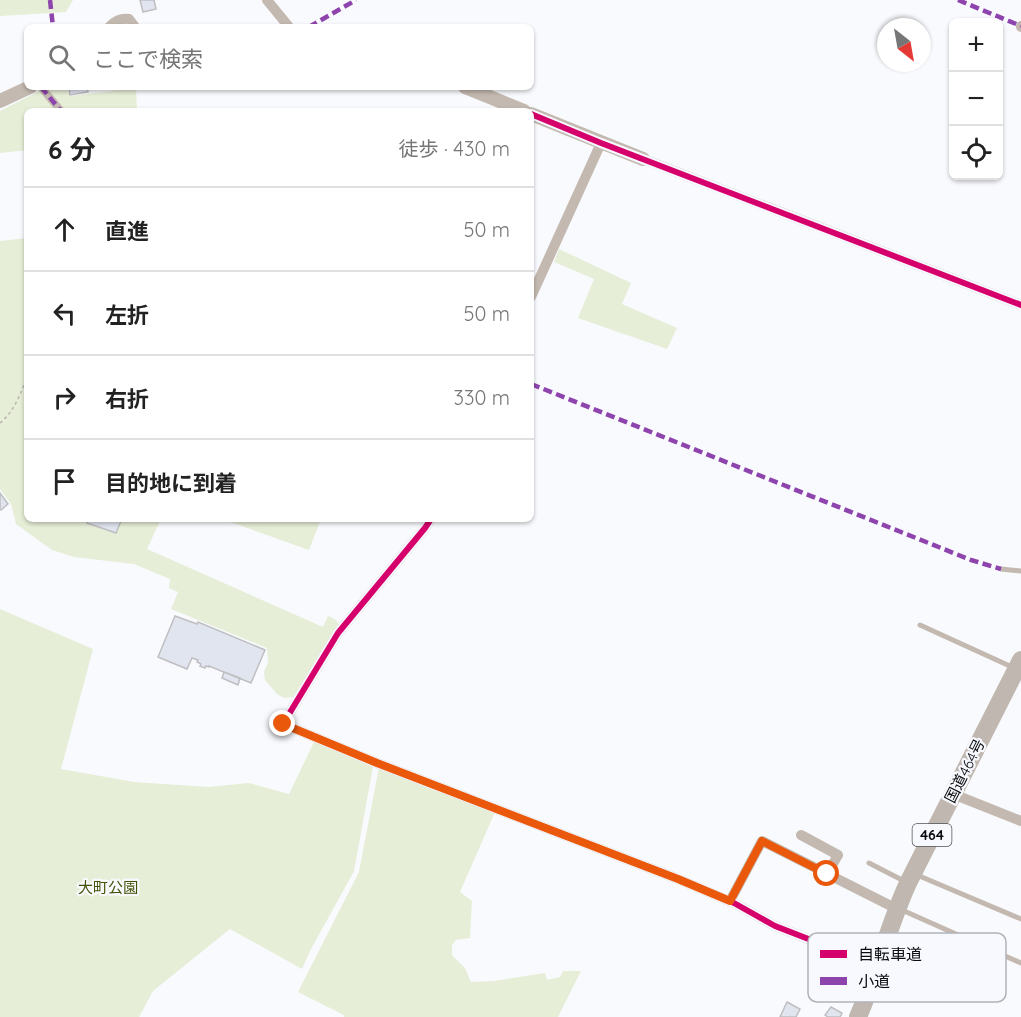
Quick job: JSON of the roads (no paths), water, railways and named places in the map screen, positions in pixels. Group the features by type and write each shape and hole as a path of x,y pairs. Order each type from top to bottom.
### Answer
{"highway":[{"name":"国道464号","path":"889,933 911,878 1016,674"},
{"name":"国道464号","path":"858,1017 864,1002"}],"street":[{"path":"267,0 287,24"},
{"path":"113,24 124,19 132,24"},
{"path":"0,101 24,90"},
{"path":"44,90 58,108"},
{"path":"472,90 517,108"},
{"path":"534,115 1021,305"},
{"path":"534,290 601,143"},
{"path":"429,522 338,633 283,724 377,763 678,879 730,901 776,926 808,939"},
{"path":"953,794 1021,821"},
{"path":"801,835 838,855 827,874"},
{"path":"730,901 762,841 897,909"}],"lane":[{"path":"1002,569 1021,571"},
{"path":"920,625 1016,674"},
{"path":"868,863 1021,919"},
{"path":"897,909 955,933"},
{"path":"1006,956 1021,963"}],"park label":[{"name":"大町公園","path":"108,888"}]}
